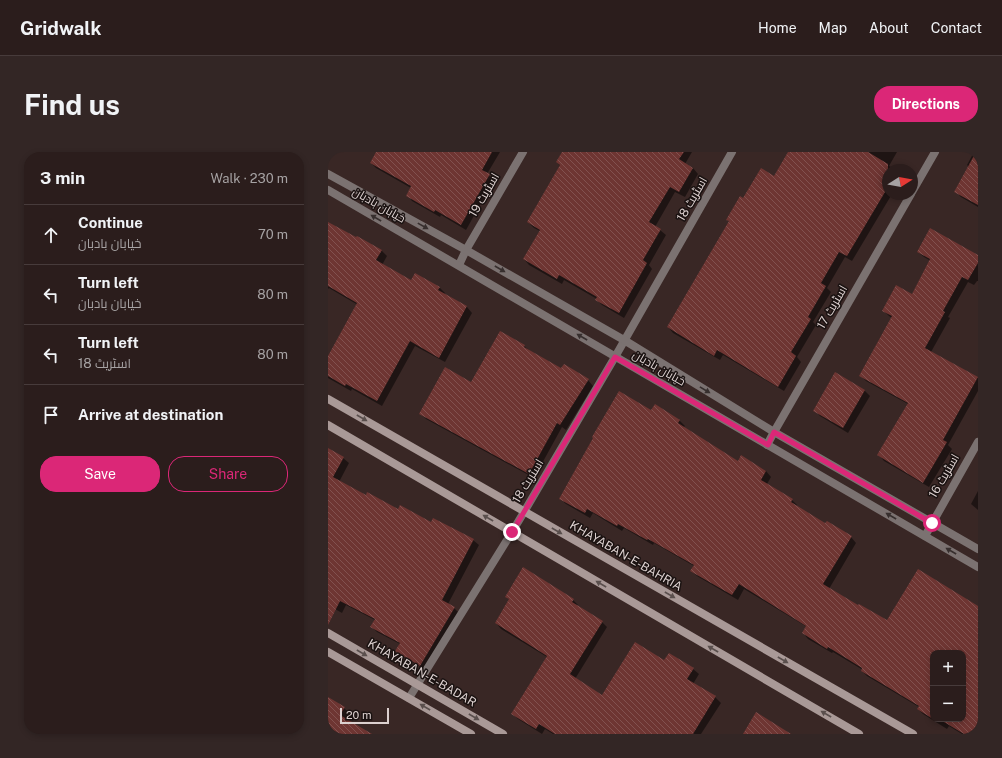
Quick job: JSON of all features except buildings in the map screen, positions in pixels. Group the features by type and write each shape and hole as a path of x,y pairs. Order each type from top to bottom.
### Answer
{"main road":[{"name":"KHAYABAN-E-BAHRIA","path":"328,399 912,734"},
{"path":"328,425 859,734"},
{"name":"KHAYABAN-E-BADAR","path":"328,633 503,734"},
{"path":"328,652 471,734"}],"street":[{"name":"اسٹریٹ 19","path":"458,265 523,152"},
{"name":"اسٹریٹ 18","path":"409,698 524,512 615,357 732,152"},
{"name":"اسٹریٹ 17","path":"918,182 935,152"},
{"name":"خیابان بادبان","path":"328,174 466,250 624,340 774,432 978,549"},
{"name":"خیابان بادبان","path":"328,190 978,567"},
{"name":"اسٹریٹ 17","path":"768,445 774,432 908,200"},
{"name":"اسٹریٹ 16","path":"925,536 978,442"}],"route":[{"path":"512,532 615,357 768,445 774,432 932,523"}]}
